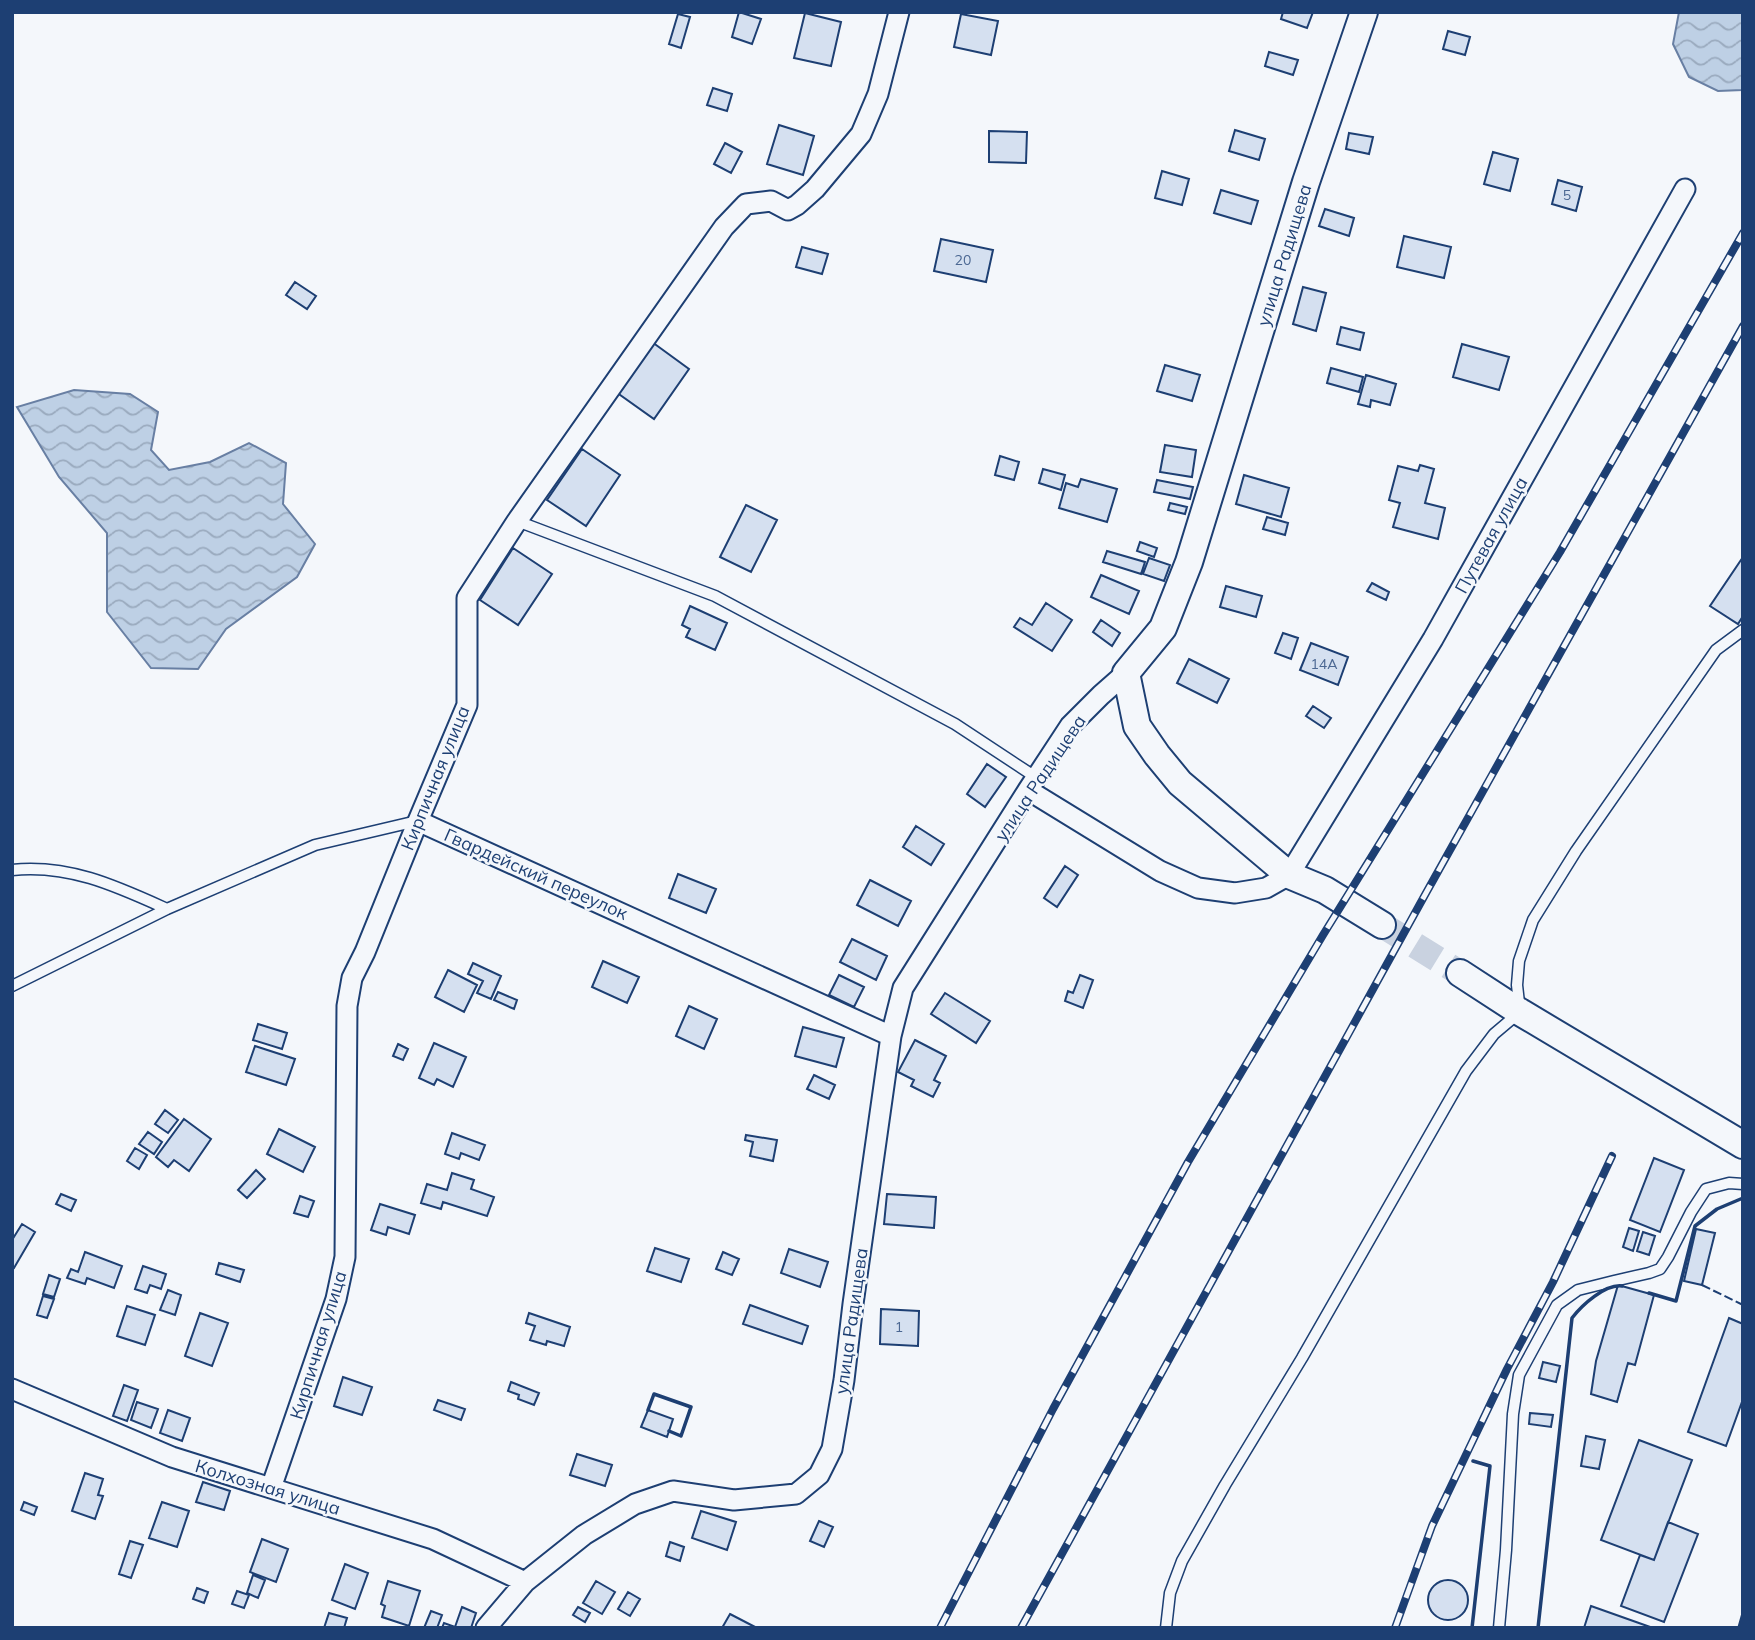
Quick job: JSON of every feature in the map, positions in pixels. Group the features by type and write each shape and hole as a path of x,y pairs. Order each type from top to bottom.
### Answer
{"street":[{"name":"Кирпичная улица","path":"271,1488 336,1299 345,1257 347,1006 352,978 467,705 467,598 517,520 724,227 746,204 771,201 788,210 797,205 815,189 861,134 878,94 899,12"},
{"name":"улица Радищева","path":"525,1582 584,1535 635,1504 673,1491 734,1500 796,1494 819,1475 832,1449 844,1381 891,1035 903,988 1070,726 1126,673 1163,628 1189,562 1306,182 1364,12"},
{"name":"Путевая улица","path":"1289,875 1433,639 1685,189"},
{"path":"1126,673 1137,726 1180,783 1289,875 1325,890 1382,925"},
{"path":"1033,784 1160,871 1198,888 1235,893 1266,888 1289,875"},
{"name":"Гвардейский переулок","path":"418,821 891,1035"},
{"path":"1460,973 1520,1012 1743,1145"},
{"name":"Колхозная улица","path":"12,1389 172,1457 433,1539 525,1582"},
{"path":"486,1628 525,1582"}],"lane":[{"path":"517,520 715,596 955,724 1033,784"},
{"path":"1166,1628 1170,1593 1182,1560 1225,1485 1302,1358 1466,1071 1494,1034 1520,1012 1517,985 1519,961 1533,920 1576,851 1716,650 1743,630"},
{"path":"12,986 167,909 315,845 418,821"},
{"path":"12,870 25,868 70,872 108,883 167,909"},
{"path":"1499,1628 1513,1415 1519,1375 1557,1305 1578,1290 1660,1269 1706,1189 1729,1183 1743,1184"}],"water":[{"path":"1679,12 1743,12 1742,90 1718,91 1689,77 1673,44"},
{"path":"74,390 130,394 158,412 151,450 169,470 210,462 249,443 286,463 283,504 315,544 297,577 226,629 198,669 151,668 107,612 107,533 59,477 17,407"}],"building":[{"path":"739,12 761,19 752,44 732,37"},
{"path":"1283,12 1313,12 1307,28 1281,19"},
{"path":"805,13 841,22 831,66 794,58"},
{"path":"678,14 690,17 681,48 669,44"},
{"path":"961,14 998,21 991,55 954,47"},
{"path":"1448,31 1470,37 1465,55 1443,49"},
{"path":"1269,52 1298,60 1293,75 1265,66"},
{"path":"713,88 732,94 727,111 707,105"},
{"path":"779,125 814,136 803,175 767,164"},
{"path":"1235,130 1265,139 1259,160 1229,151"},
{"path":"989,131 1027,132 1026,163 989,162"},
{"path":"1349,133 1373,137 1369,154 1346,149"},
{"path":"725,143 742,152 731,173 714,164"},
{"path":"1493,152 1518,159 1510,191 1484,184"},
{"path":"1162,171 1189,179 1182,205 1155,198"},
{"path":"1558,180 1582,187 1576,211 1552,204"},
{"path":"1221,190 1258,201 1251,224 1214,213"},
{"path":"1325,209 1354,218 1349,236 1319,226"},
{"path":"1404,236 1451,247 1444,278 1397,267"},
{"path":"941,239 993,250 986,282 934,271"},
{"path":"802,247 828,254 822,274 796,267"},
{"path":"295,282 316,296 307,309 286,295"},
{"path":"1303,287 1326,293 1316,331 1293,324"},
{"path":"1341,327 1364,333 1360,350 1337,344"},
{"path":"652,342 689,369 654,419 616,392"},
{"path":"1462,344 1509,357 1499,390 1453,377"},
{"path":"1165,365 1200,375 1192,401 1157,391"},
{"path":"1331,368 1363,377 1359,392 1327,383"},
{"path":"1366,375 1396,384 1390,405 1371,400 1370,407 1358,404"},
{"path":"1165,445 1196,450 1192,477 1160,472"},
{"path":"582,449 620,475 586,526 547,500"},
{"path":"1000,456 1019,462 1014,480 995,475"},
{"path":"1420,465 1434,469 1425,503 1445,508 1438,539 1393,527 1400,503 1389,500 1398,466 1418,471"},
{"path":"1043,469 1065,475 1061,490 1039,483"},
{"path":"1244,475 1289,488 1281,517 1236,504"},
{"path":"1081,479 1117,489 1107,522 1059,508 1066,483 1078,487"},
{"path":"1157,480 1193,487 1190,499 1154,492"},
{"path":"1170,503 1187,507 1185,514 1168,510"},
{"path":"746,505 777,520 751,572 720,557"},
{"path":"1267,517 1288,523 1285,535 1263,529"},
{"path":"1140,542 1157,548 1154,557 1137,551"},
{"path":"513,548 552,574 518,625 480,600"},
{"path":"1107,551 1145,562 1141,574 1103,562"},
{"path":"1743,557 1743,616 1738,624 1710,606"},
{"path":"1149,558 1170,565 1164,581 1143,574"},
{"path":"1101,575 1139,591 1129,614 1091,597"},
{"path":"1372,583 1389,592 1386,600 1367,591"},
{"path":"1226,586 1262,596 1256,617 1220,607"},
{"path":"1046,603 1072,620 1052,651 1014,627 1020,618 1032,625"},
{"path":"690,606 727,623 715,650 686,637 690,629 682,625"},
{"path":"1101,620 1120,633 1112,646 1093,632"},
{"path":"1283,633 1298,638 1291,659 1275,653"},
{"path":"1311,643 1348,657 1338,685 1300,670"},
{"path":"1189,659 1229,679 1217,703 1177,683"},
{"path":"1313,706 1331,718 1324,728 1306,716"},
{"path":"987,764 1006,777 985,807 967,794"},
{"path":"916,826 944,844 931,865 903,847"},
{"path":"1065,866 1078,875 1057,907 1044,898"},
{"path":"678,874 716,889 706,913 669,898"},
{"path":"870,880 911,901 898,926 857,905"},
{"path":"852,939 887,956 876,980 840,962"},
{"path":"603,961 639,977 627,1003 592,987"},
{"path":"473,963 501,976 491,999 477,993 483,981 468,974"},
{"path":"448,970 477,985 464,1012 435,997"},
{"path":"839,975 864,987 854,1007 829,995"},
{"path":"1080,975 1093,980 1083,1008 1065,1001 1068,991 1073,993"},
{"path":"498,992 517,1000 514,1009 494,1000"},
{"path":"945,993 990,1021 976,1043 931,1014"},
{"path":"689,1006 717,1019 704,1049 676,1036"},
{"path":"258,1024 287,1033 282,1049 253,1040"},
{"path":"803,1027 844,1038 836,1067 795,1056"},
{"path":"915,1040 946,1056 934,1080 940,1083 933,1097 911,1086 914,1080 898,1072"},
{"path":"434,1043 466,1057 453,1087 437,1079 434,1085 419,1078"},
{"path":"398,1044 408,1049 403,1060 393,1056"},
{"path":"255,1046 295,1059 286,1085 246,1072"},
{"path":"814,1075 835,1085 829,1099 807,1089"},
{"path":"165,1110 178,1120 168,1133 155,1124"},
{"path":"184,1119 211,1139 189,1171 174,1160 168,1167 156,1157"},
{"path":"279,1129 315,1147 303,1172 267,1154"},
{"path":"148,1132 162,1142 154,1154 139,1144"},
{"path":"452,1133 485,1145 479,1160 461,1153 459,1159 445,1154"},
{"path":"746,1135 777,1140 773,1161 750,1156 753,1142 745,1140"},
{"path":"135,1148 147,1155 139,1169 127,1161"},
{"path":"1654,1158 1684,1170 1660,1232 1630,1220"},
{"path":"256,1170 265,1179 247,1198 238,1190"},
{"path":"452,1173 474,1180 471,1189 494,1197 487,1216 443,1202 441,1209 421,1203 427,1184 447,1190"},
{"path":"61,1194 76,1200 71,1211 56,1204"},
{"path":"887,1194 936,1197 934,1228 884,1224"},
{"path":"300,1196 314,1201 308,1217 294,1213"},
{"path":"380,1204 415,1215 409,1234 388,1227 386,1235 371,1230"},
{"path":"22,1224 35,1232 14,1268 12,1240"},
{"path":"1629,1228 1639,1231 1633,1251 1623,1247"},
{"path":"1696,1229 1715,1233 1702,1285 1684,1281"},
{"path":"1643,1232 1655,1236 1649,1255 1637,1251"},
{"path":"655,1248 689,1259 681,1282 647,1271"},
{"path":"789,1249 828,1262 820,1287 781,1273"},
{"path":"85,1252 122,1266 114,1288 87,1278 85,1284 67,1278 71,1269 78,1272"},
{"path":"723,1252 739,1259 732,1275 716,1269"},
{"path":"219,1263 244,1270 240,1282 216,1274"},
{"path":"143,1266 166,1274 161,1289 150,1285 147,1293 135,1289"},
{"path":"49,1275 60,1279 54,1297 43,1294"},
{"path":"1618,1285 1654,1295 1635,1365 1628,1363 1617,1402 1591,1394 1596,1361"},
{"path":"168,1290 181,1295 175,1315 160,1310"},
{"path":"43,1296 54,1299 47,1318 37,1315"},
{"path":"750,1305 808,1326 802,1344 743,1324"},
{"path":"127,1306 155,1315 145,1345 117,1336"},
{"path":"881,1309 919,1311 918,1346 880,1344"},
{"path":"200,1313 228,1323 212,1366 185,1356"},
{"path":"529,1313 570,1327 564,1346 547,1341 546,1345 530,1340 535,1326 526,1323"},
{"path":"1729,1318 1743,1324 1743,1399 1726,1446 1688,1432"},
{"path":"1543,1362 1560,1366 1556,1382 1539,1378"},
{"path":"343,1377 372,1387 362,1415 334,1406"},
{"path":"511,1382 539,1393 534,1405 518,1399 519,1395 508,1391"},
{"path":"124,1385 138,1390 127,1421 113,1416"},
{"path":"438,1400 465,1409 461,1420 434,1410"},
{"path":"137,1402 158,1409 151,1428 131,1420"},
{"path":"168,1410 190,1418 182,1441 160,1433"},
{"path":"648,1410 673,1419 667,1437 641,1427"},
{"path":"1530,1413 1553,1415 1551,1427 1529,1424"},
{"path":"1586,1436 1605,1440 1599,1469 1581,1466"},
{"path":"1639,1440 1692,1460 1654,1560 1601,1540"},
{"path":"577,1454 612,1465 605,1486 570,1475"},
{"path":"85,1473 103,1479 98,1495 103,1496 95,1519 72,1511"},
{"path":"203,1482 230,1491 224,1510 196,1502"},
{"path":"24,1502 37,1507 34,1515 21,1510"},
{"path":"162,1502 189,1511 177,1547 149,1538"},
{"path":"701,1511 736,1522 727,1550 692,1538"},
{"path":"819,1521 833,1527 824,1547 810,1541"},
{"path":"1668,1522 1698,1534 1664,1622 1621,1606 1640,1555 1654,1560"},
{"path":"262,1539 288,1549 276,1582 250,1572"},
{"path":"130,1541 143,1545 131,1578 119,1574"},
{"path":"670,1542 684,1547 680,1561 666,1556"},
{"path":"345,1564 368,1573 355,1609 332,1600"},
{"path":"253,1575 265,1580 258,1598 247,1593"},
{"path":"1448,1580 1456,1581 1462,1586 1467,1592 1467,1608 1462,1614 1456,1619 1448,1620 1440,1619 1434,1614 1429,1608 1428,1600 1429,1592 1434,1586 1440,1581"},
{"path":"388,1581 420,1591 409,1626 382,1617 385,1606 381,1604"},
{"path":"596,1581 615,1592 602,1614 583,1603"},
{"path":"197,1588 208,1592 204,1603 193,1599"},
{"path":"237,1591 249,1595 244,1608 232,1604"},
{"path":"628,1592 640,1599 630,1616 618,1609"},
{"path":"1591,1606 1653,1628 1584,1628"},
{"path":"462,1607 476,1613 471,1628 442,1628 444,1623 455,1627"},
{"path":"578,1607 590,1613 585,1622 573,1615"},
{"path":"431,1611 442,1615 437,1628 424,1628"},
{"path":"329,1613 347,1618 344,1628 324,1628"},
{"path":"730,1614 757,1628 722,1628"}],"tunnel":[{"path":"1382,925 1460,973"}],"railway":[{"path":"940,1628 1053,1409 1188,1162 1323,935 1560,552 1743,233"},
{"path":"1021,1628 1426,893 1743,326"},
{"path":"1395,1628 1432,1526 1612,1156"}],"fence":[{"path":"1702,1285 1743,1305"}],"wall":[{"path":"1649,1293 1676,1301 1695,1226 1717,1209 1743,1198"},
{"path":"1538,1628 1572,1318 1601,1292 1622,1286"},
{"path":"648,1410 654,1394 691,1407 681,1436 669,1431"},
{"path":"1472,1628 1490,1466 1473,1461"},
{"path":"1739,1628 1743,1614"}]}
